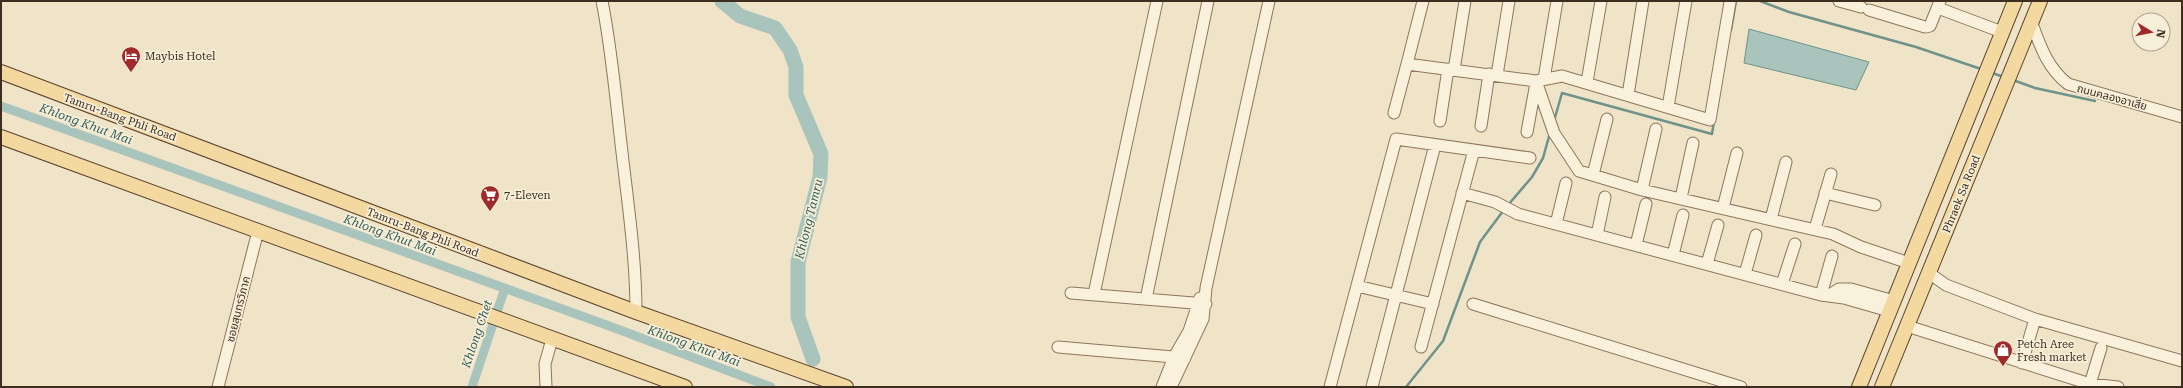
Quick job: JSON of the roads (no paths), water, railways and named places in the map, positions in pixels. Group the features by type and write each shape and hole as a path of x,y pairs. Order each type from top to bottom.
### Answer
{"main road":[{"name":"Phraek Sa Road","path":"1859,387 2015,1"},
{"name":"Phraek Sa Road","path":"1882,387 2040,1"},
{"name":"Tamru-Bang Phli Road","path":"1,72 636,312 846,387"},
{"path":"1,137 479,313 685,387"}],"street":[{"path":"602,1 609,38 631,235 636,286 636,312"},
{"path":"1094,294 1157,1"},
{"path":"1146,299 1208,1"},
{"path":"1171,387 1179,357 1206,288 1269,1"},
{"path":"1394,113 1423,1"},
{"path":"1440,121 1465,1"},
{"path":"1481,126 1510,1"},
{"path":"1527,132 1557,1"},
{"path":"1587,82 1601,1"},
{"path":"1628,95 1643,1"},
{"path":"1668,107 1686,1"},
{"path":"1839,1 1925,27 1930,26 1939,4 2002,32"},
{"path":"1407,64 1540,80 1562,76 1587,82 1710,120 1730,2"},
{"name":"ถนนคลองอาเสี่ย","path":"2031,21 2044,55 2060,78 2068,84 2182,117"},
{"path":"1540,80 1546,112 1554,133 1579,171 1642,190 1833,234 1860,247 1909,263"},
{"path":"1593,176 1607,119"},
{"path":"1642,190 1656,129"},
{"path":"1330,387 1396,139 1530,158"},
{"path":"1681,198 1693,143"},
{"path":"1372,387 1435,145"},
{"path":"1421,347 1474,150"},
{"path":"1723,208 1737,153"},
{"path":"1771,219 1786,162"},
{"path":"1815,229 1831,174"},
{"path":"1556,224 1566,183"},
{"path":"1462,193 1495,202 1518,214 1824,296 1892,306"},
{"path":"1825,193 1875,205"},
{"path":"1597,235 1605,197"},
{"path":"1636,245 1646,204"},
{"path":"1673,255 1683,215"},
{"path":"1707,264 1718,225"},
{"name":"ซอยสุนทรวิภาค","path":"218,387 258,231"},
{"path":"1745,274 1756,235"},
{"path":"1782,284 1794,244"},
{"path":"1824,296 1832,256"},
{"path":"1928,273 1946,285 2035,318 2182,361"},
{"path":"1357,286 1433,304"},
{"path":"1071,293 1201,304"},
{"path":"1473,304 1741,387"},
{"path":"2022,363 2035,318"},
{"path":"1907,326 2090,384 2118,387"},
{"path":"546,387 545,364 552,339"},
{"path":"1058,347 1179,357"},
{"path":"2090,384 2100,348"},
{"path":"1162,387 1179,357"}],"water":[{"path":"1749,29 1869,62 1856,90 1744,63"}],"waterway":[{"name":"Khlong Tamru","path":"722,1 740,16 775,28 790,50 796,67 796,95 821,154 820,177 798,262 798,317 813,359"},
{"path":"1731,30 1736,1"},
{"path":"1760,1 1789,12 1916,47 1981,69"},
{"path":"1992,73 2004,77"},
{"path":"2013,80 2035,88 2095,101"},
{"path":"1554,121 1562,93 1712,134 1714,121"},
{"name":"Khlong Khut Mai","path":"1,106 612,327 771,387"},
{"path":"1508,205 1532,177 1543,158 1550,133"},
{"path":"1406,387 1443,341 1480,242 1503,211"},
{"name":"Khlong Chet","path":"472,387 505,288"}],"place":[{"name":"Maybis Hotel","path":"131,73"},
{"name":"7-Eleven","path":"490,212"},
{"name":"Petch Aree Fresh market","path":"2003,367"}]}
